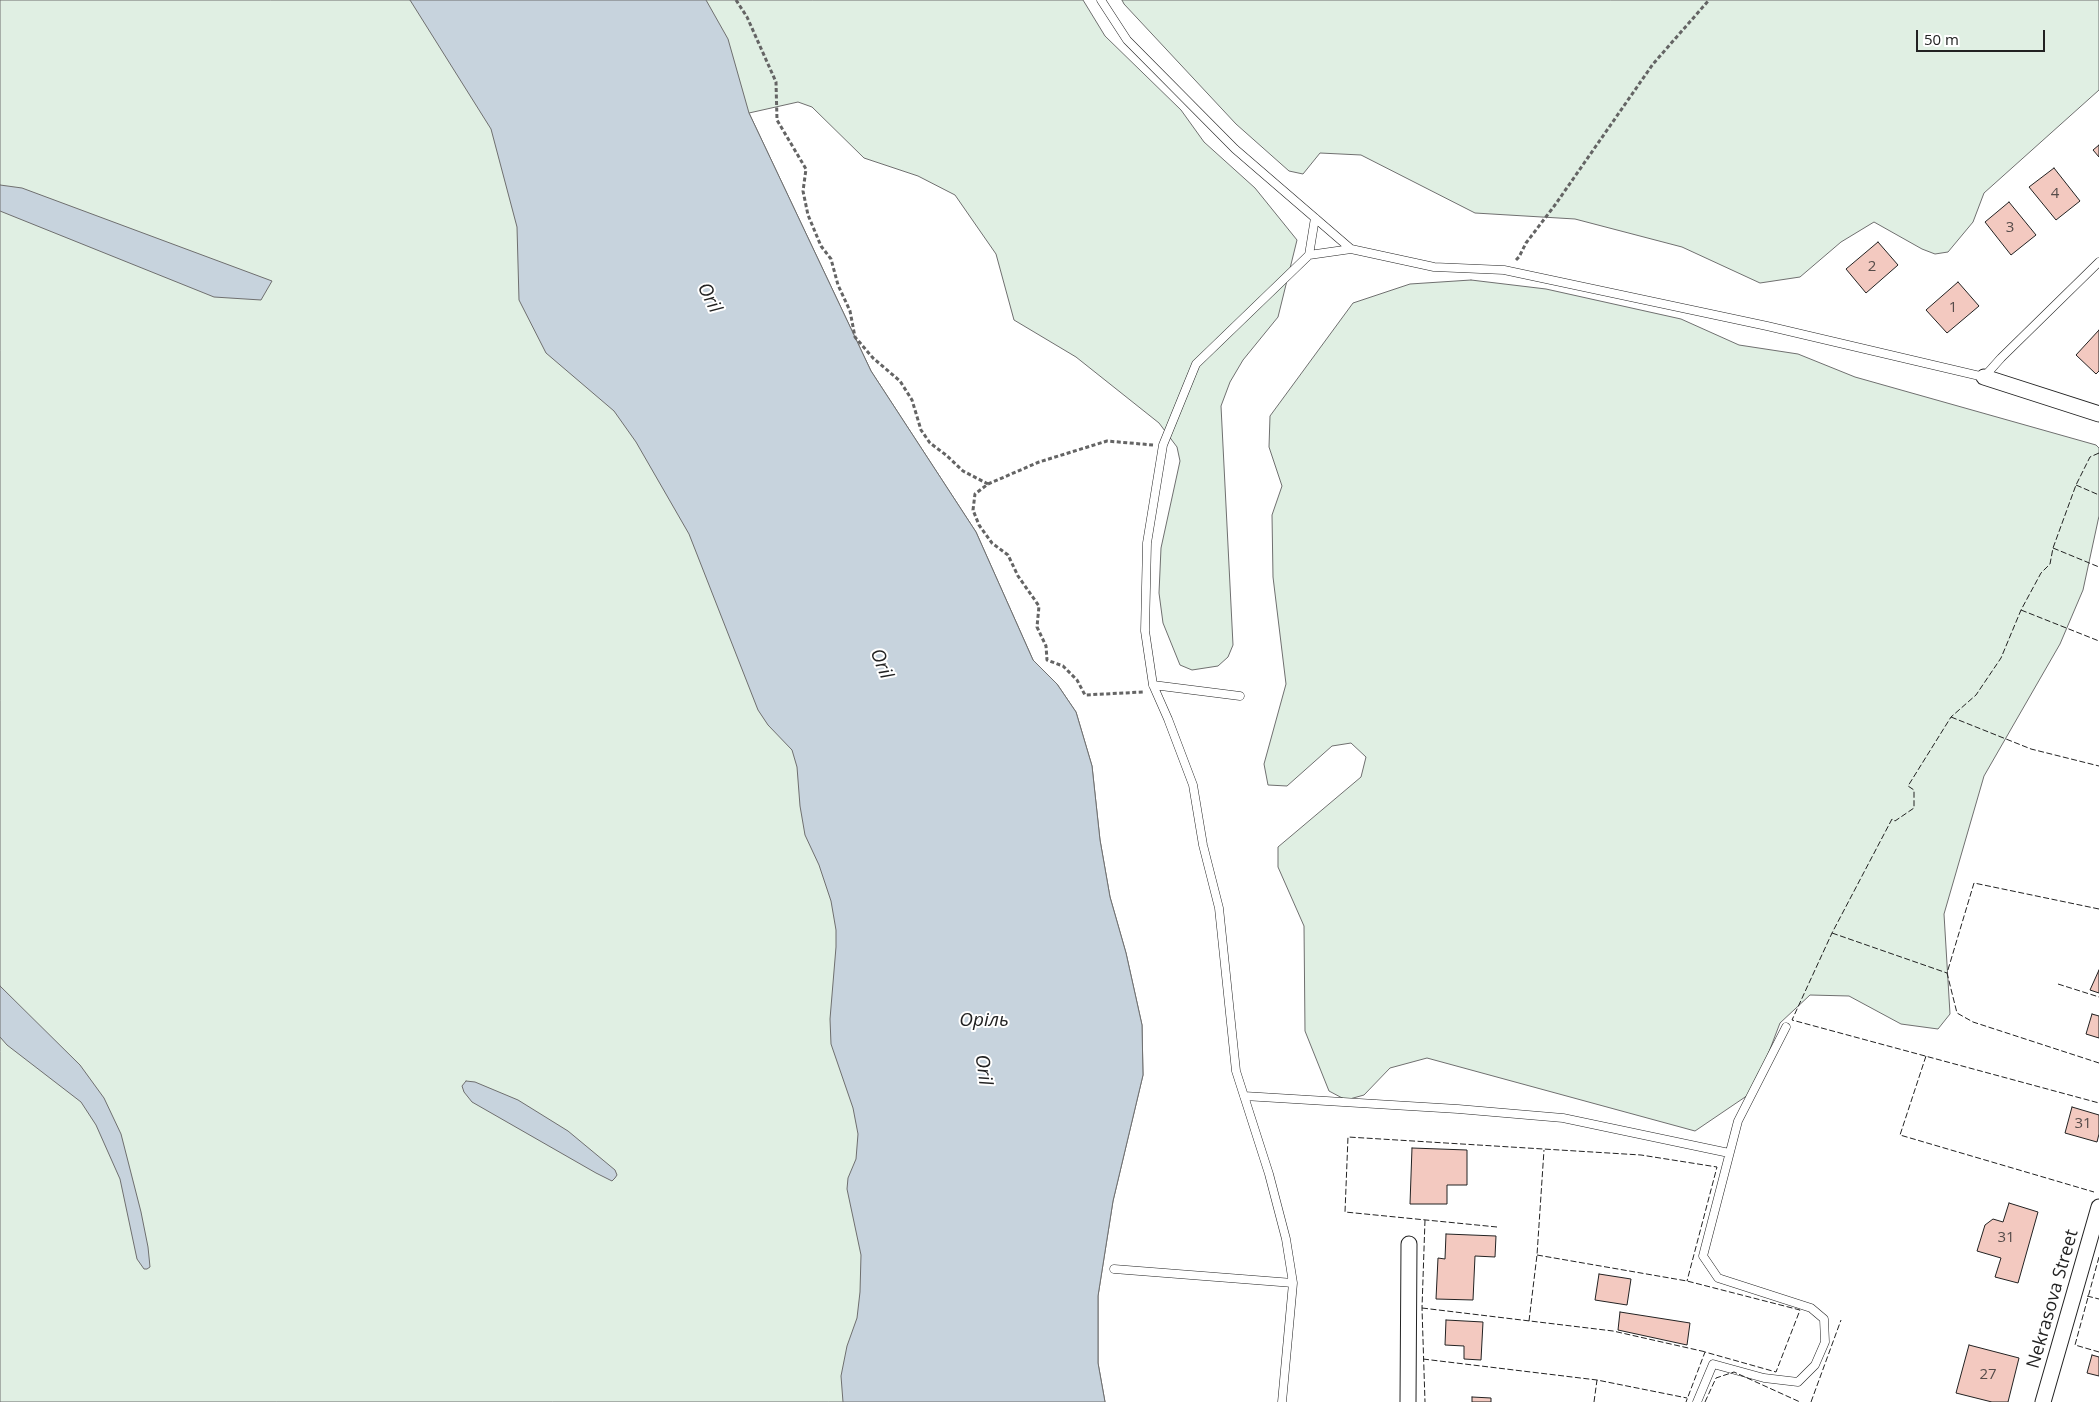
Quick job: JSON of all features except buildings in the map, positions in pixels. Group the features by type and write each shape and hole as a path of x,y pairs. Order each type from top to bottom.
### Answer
{"street":[{"path":"1984,377 2099,414"},
{"name":"Nekrasova Street","path":"2043,1402 2099,1207"},
{"path":"1408,1402 1409,1244"}],"lane":[{"path":"1101,0 1127,40 1234,149 1352,249"},
{"path":"1310,255 1315,218"},
{"path":"1282,1402 1293,1283 1286,1239 1269,1174 1236,1071 1219,908 1202,845 1193,785 1168,719 1154,689 1145,631 1147,544 1163,445 1196,364 1310,255 1352,249 1434,267 1504,270 1767,326 1984,377 2099,262"},
{"path":"1154,689 1240,696"},
{"path":"1697,1402 1713,1364 1764,1378 1798,1382 1815,1365 1825,1342 1824,1319 1812,1308 1718,1278 1703,1256 1738,1122 1786,1028"},
{"path":"1244,1096 1458,1109 1563,1118 1729,1153"},
{"path":"1114,1269 1293,1283"}],"path":[{"path":"736,0 747,17 776,82 777,120 806,170 803,191 808,215 821,246 831,258 838,285 850,311 856,337 873,358 900,381 912,400 921,430 930,444 946,455 963,471 988,484"},
{"path":"1504,270 1519,256 1526,243 1555,205 1653,64 1709,0"},
{"path":"1154,689 1085,695 1077,680 1063,666 1047,660 1046,646 1037,626 1039,606 1018,576 1008,554 992,543 979,525 973,510 975,494 988,484 1039,462 1106,441 1163,445"}],"green space":[{"path":"0,0 1083,0 1105,36 1181,110 1204,142 1255,188 1297,240 1278,317 1243,360 1230,382 1221,406 1233,645 1228,657 1218,666 1192,670 1180,665 1163,623 1159,593 1161,548 1180,461 1177,447 1159,423 1076,357 1014,320 996,254 955,195 918,176 864,158 812,107 798,102 749,113 871,371 976,532 1033,660 1057,684 1076,712 1092,766 1100,840 1110,897 1126,953 1142,1025 1143,1075 1113,1201 1098,1296 1098,1363 1105,1402 0,1402"},
{"path":"1122,0 2099,0 2099,90 1984,193 1973,222 1948,252 1935,254 1922,249 1874,222 1841,242 1800,277 1760,283 1682,247 1575,219 1475,213 1361,155 1320,153 1303,174 1289,171 1236,124"},
{"path":"1471,280 1546,289 1681,319 1739,345 1798,354 1855,377 2096,445 2099,448 2099,516 2083,590 2060,644 1984,776 1944,914 1950,1014 1938,1029 1901,1024 1849,996 1810,995 1780,1023 1754,1091 1695,1131 1427,1058 1390,1068 1364,1095 1346,1100 1329,1091 1305,1031 1304,926 1278,867 1278,847 1361,777 1366,757 1351,743 1332,746 1287,786 1268,785 1264,764 1286,684 1273,577 1272,515 1282,486 1269,447 1270,416 1353,303 1410,284"}],"water":[{"name":"Орiль","path":"410,0 706,0 728,39 749,113 871,371 976,532 1033,660 1057,684 1076,712 1092,766 1100,840 1110,897 1126,953 1142,1025 1143,1075 1113,1201 1098,1296 1098,1363 1105,1402 843,1402 841,1376 847,1346 857,1318 860,1292 861,1255 847,1189 848,1178 856,1159 858,1134 853,1108 831,1044 830,1019 836,930 831,901 819,865 805,835 800,806 797,767 792,750 768,725 758,710 689,534 636,442 614,411 546,353 519,300 517,227 491,129"},
{"path":"0,185 22,188 272,281 261,300 214,297 0,211"},
{"path":"0,986 80,1065 104,1098 121,1134 141,1212 148,1247 150,1267 147,1269 144,1269 137,1259 120,1179 96,1125 81,1102 7,1045 0,1037"},
{"path":"466,1081 475,1082 518,1100 568,1131 615,1170 617,1175 612,1181 596,1173 472,1102 462,1086"}],"fence":[{"path":"2099,453 2090,457 2076,485 2053,548 2050,564 2041,573 2021,610 2001,658 1976,695 1951,717 1908,786 1914,790 1914,808 1895,821 1892,819 1832,933 1792,1020 2099,1103"},
{"path":"2076,485 2099,495"},
{"path":"2053,548 2099,567"},
{"path":"2021,610 2099,641"},
{"path":"1951,717 2031,749 2099,766"},
{"path":"2099,909 1974,883 1947,973 1957,1013 1973,1022 2099,1063"},
{"path":"1832,933 1947,973"},
{"path":"2058,984 2099,997"},
{"path":"1926,1056 1900,1135 2094,1192"},
{"path":"1497,1227 1345,1212 1348,1137 1641,1155 1717,1167 1687,1281"},
{"path":"1529,1321 1537,1255 1544,1150"},
{"path":"1425,1220 1422,1308 1425,1402"},
{"path":"1537,1255 1687,1281 1800,1310 1776,1372 1705,1352 1686,1402"},
{"path":"2099,1257 2075,1345 2099,1352"},
{"path":"2087,1296 2099,1299"},
{"path":"1422,1308 1613,1331 1706,1352"},
{"path":"1811,1402 1841,1320"},
{"path":"1423,1359 1597,1380 1687,1398"},
{"path":"1705,1402 1716,1378 1734,1372 1800,1402"},
{"path":"1594,1402 1597,1380"}],"water label":[{"name":"Oril","path":"709,298"},
{"name":"Oril","path":"881,664"},
{"name":"Oril","path":"983,1070"}]}
